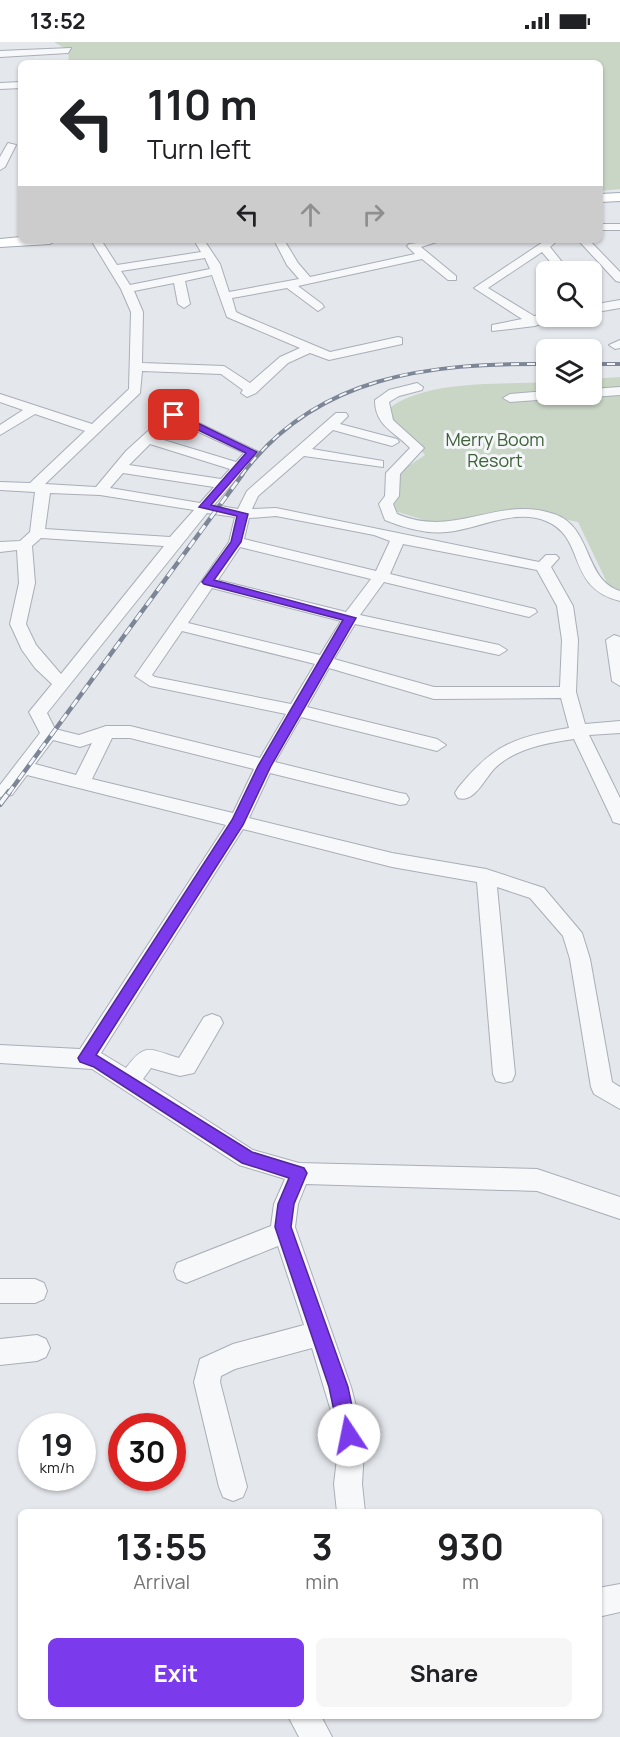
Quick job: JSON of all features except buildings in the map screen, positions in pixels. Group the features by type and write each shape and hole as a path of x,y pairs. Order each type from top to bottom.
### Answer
{"main road":[{"path":"603,198 620,197"},
{"path":"0,243 18,242"}],"street":[{"path":"53,42 68,50"},
{"path":"0,54 68,50"},
{"path":"67,60 68,50"},
{"path":"0,86 18,85"},
{"path":"0,95 18,95"},
{"path":"0,166 7,143"},
{"path":"603,227 620,226"},
{"path":"62,684 34,655 18,624 27,583 30,539 39,487 93,429 135,390 138,367 137,312 127,289 98,243"},
{"path":"201,243 217,271 231,314 238,318 329,356 398,341"},
{"path":"281,243 293,265 306,279"},
{"path":"425,243 412,246 452,278"},
{"path":"535,322 480,288 548,243 559,261"},
{"path":"587,243 620,279"},
{"path":"114,269 209,254"},
{"path":"225,296 306,279 354,272 423,255"},
{"path":"127,289 217,271"},
{"path":"179,278 184,304"},
{"path":"289,284 318,307"},
{"path":"604,306 620,304"},
{"path":"496,328 535,322"},
{"path":"138,367 224,370 249,392 284,360 312,347"},
{"path":"417,387 394,393 382,400 381,407 391,429 417,448 393,473 392,496 386,504 390,517 405,523 442,528 499,513 549,516 565,523 571,529 589,574 596,584 613,595 620,596"},
{"path":"602,392 620,391"},
{"path":"510,398 536,396"},
{"path":"0,398 93,429"},
{"path":"0,431 33,409"},
{"path":"100,490 147,439 174,415 252,452 175,542 38,712 49,733 80,741 106,732 130,732 400,799"},
{"path":"392,442 335,421 252,494 243,514 236,542 144,676 150,681 298,711 437,745"},
{"path":"147,439 238,467"},
{"path":"301,451 378,464"},
{"path":"119,468 224,484"},
{"path":"0,486 100,490 243,514 276,512 378,531 398,539 547,562 565,606 570,640 568,692 578,731 620,817"},
{"path":"0,547 30,539 175,542"},
{"path":"86,1058 238,822 264,766 350,618 381,576 398,539"},
{"path":"236,542 529,612"},
{"path":"208,582 350,618 499,650"},
{"path":"177,625 326,662 434,693 568,692"},
{"path":"614,640 620,681"},
{"path":"464,793 493,759 508,751 554,736 620,727"},
{"path":"81,783 106,732"},
{"path":"0,791 6,790 49,733"},
{"path":"24,768 392,860 486,876 537,893 572,933 580,959 603,1087 620,1099"},
{"path":"486,876 504,1074"},
{"path":"128,1081 146,1058 180,1067 186,1066 212,1023"},
{"path":"0,1054 86,1058 99,1062 247,1158 299,1173 537,1180 620,1208"},
{"path":"299,1173 286,1204 285,1232 338,1387 347,1421 351,1450 348,1484 351,1509"},
{"path":"186,1271 285,1232"},
{"path":"0,1291 35,1291"},
{"path":"233,1487 207,1382 209,1368 233,1357 319,1334"},
{"path":"0,1352 38,1348"},
{"path":"602,1602 620,1598"},
{"path":"305,1719 317,1737"}],"green space":[{"path":"54,42 620,42 620,189 603,191 603,60 69,60 68,50"},
{"name":"Merry Boom Resort","path":"620,377 620,592 611,591 578,522 528,512 441,525 391,510 399,472 425,455 386,411 401,401 420,393 440,389 485,384 536,382 536,405 602,405 602,378"}],"railway":[{"path":"241,476 271,442 304,416 339,396 378,382 418,372 503,364 536,364"},
{"path":"602,364 620,364"},
{"path":"8,794 242,475"},
{"path":"0,804 9,792"}],"route":[{"path":"174,415 252,452 204,507 243,514 236,542 208,582 350,618 264,766 238,822 86,1058 99,1062 247,1158 299,1173 286,1204 283,1227 338,1387 349,1435"}]}
